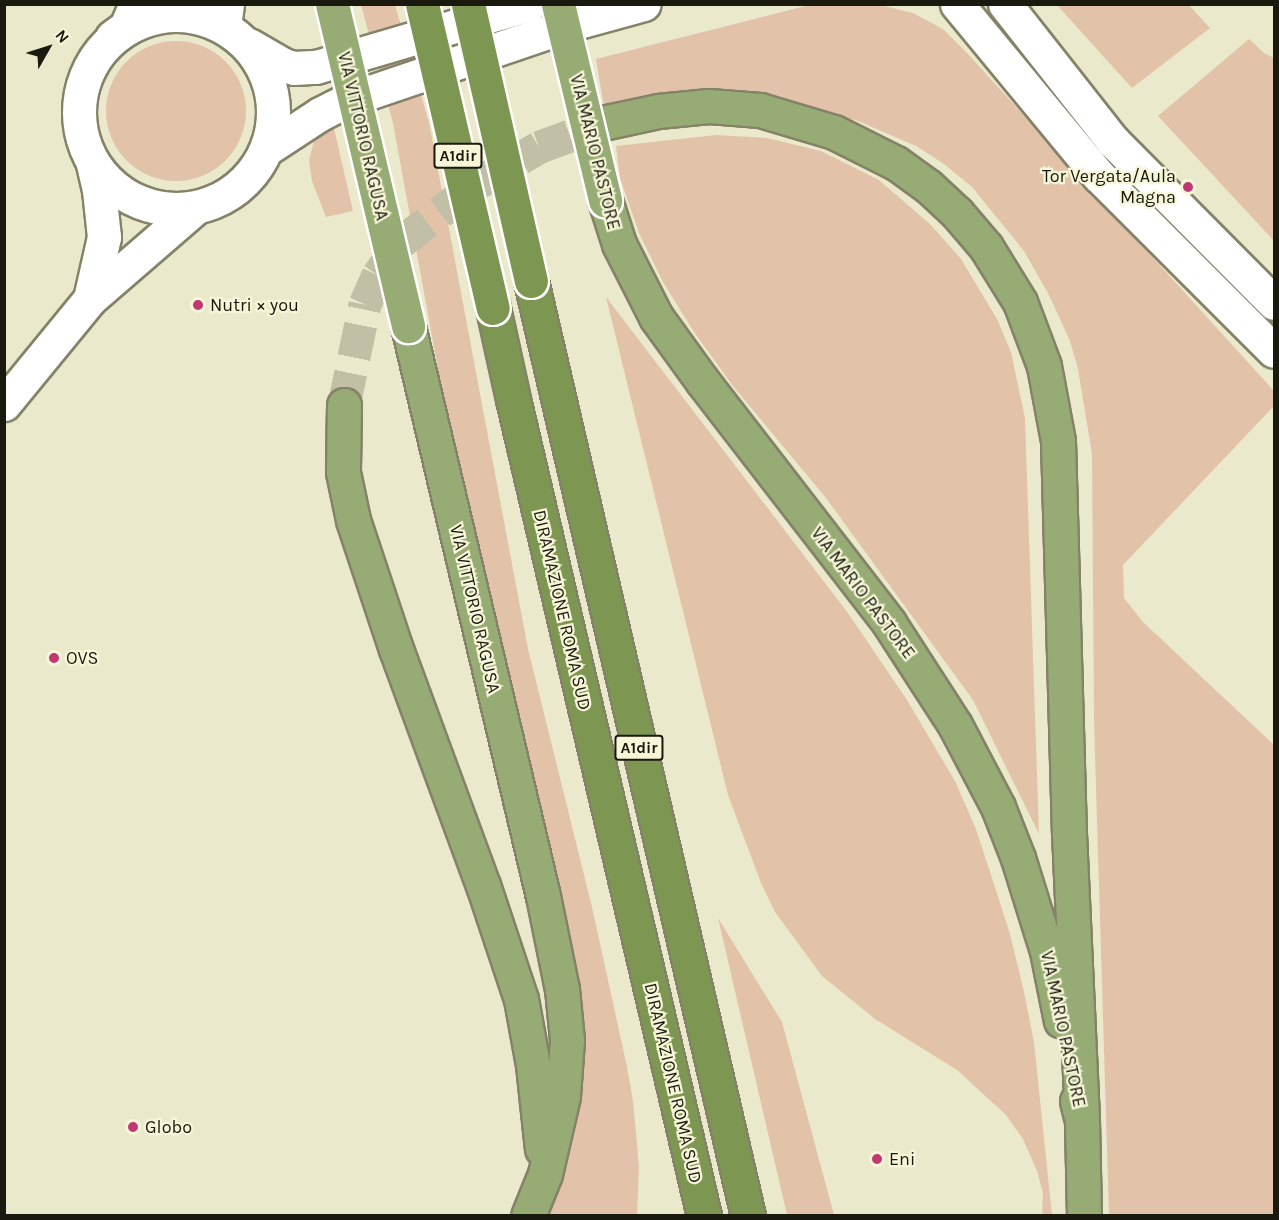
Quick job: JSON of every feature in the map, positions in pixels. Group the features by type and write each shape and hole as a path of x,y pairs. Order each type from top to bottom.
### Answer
{"highway":[{"name":"VIA VITTORIO RAGUSA","path":"332,4 541,884 562,989 567,1040 566,1073 545,1174 528,1215"},
{"name":"DIRAMAZIONE ROMA SUD","path":"422,4 704,1215"},
{"name":"A1dir","path":"468,4 748,1215"},
{"name":"VIA MARIO PASTORE","path":"558,4 605,200 619,244 656,317 703,382 889,623 955,724 987,784 1018,858 1039,921 1082,1121 1084,1215"},
{"path":"607,122 658,111 709,106 760,110 834,132 896,163 928,186 957,213 986,247 1020,302 1044,366 1058,441 1069,833 1082,1121"},
{"path":"344,405 343,472 353,520 521,999 533,1065 545,1174"}],"street":[{"path":"90,299 104,237 102,206 93,164 84,144 79,123 79,101 84,80 95,57 112,37 126,27 136,4"},
{"path":"112,37 138,22 166,14 196,16 232,24 283,65 294,68 316,67 530,4"},
{"path":"268,148 320,114 351,99 578,22 644,4"},
{"path":"957,4 1099,176 1275,351"},
{"path":"1005,4 1113,141 1275,303"},
{"path":"93,164 113,186 137,202 165,210 195,208 225,197 251,176 268,148 274,121 272,92 262,65 232,24"},
{"path":"4,404 90,299 195,208"}],"shaded area":[{"path":"361,5 395,5 429,122 528,649 592,907 627,1067 633,1101 639,1167 637,1215 547,1215 570,1143 578,1093 562,905 444,402 393,123"},
{"path":"809,5 884,6 913,13 943,29 1274,391 1274,406 1123,565 1124,598 1143,622 1274,745 1274,1215 1109,1215 1094,722 1092,454 1078,369 1070,341 1049,295 1024,251 972,187 944,164 916,146 858,121 826,113 605,114 596,59"},
{"path":"1057,5 1189,5 1210,28 1132,88"},
{"path":"1249,39 1264,53 1274,58 1274,241 1158,116"},
{"path":"176,41 203,46 226,61 241,84 246,111 241,138 226,161 203,176 176,181 149,176 126,161 111,138 106,111 111,84 126,61 149,46"},
{"path":"333,124 353,211 326,217 312,181 309,160 314,141 320,132"},
{"path":"716,135 767,138 821,151 879,180 931,225 961,259 997,319 1011,352 1025,418 1039,834 973,700 826,498 733,386 694,332 663,282 639,233 620,178 616,146"},
{"path":"606,297 848,613 907,700 955,781 976,829 1010,934 1024,992 1034,1042 1052,1215 1042,1215 1043,1193 1037,1171 1023,1139 1006,1115 957,1070 875,1019 822,976 775,912 761,883 728,795"},
{"path":"718,918 782,1022 834,1215 787,1215"}],"tunnel":[{"path":"344,405 365,304 378,275 401,242 478,183 539,147 607,122"}],"place":[{"name":"Tor Vergata/Aula Magna","path":"1188,187"},
{"name":"Nutri × you","path":"198,305"},
{"name":"OVS","path":"54,658"},
{"name":"Globo","path":"133,1127"},
{"name":"Eni","path":"877,1159"}]}
